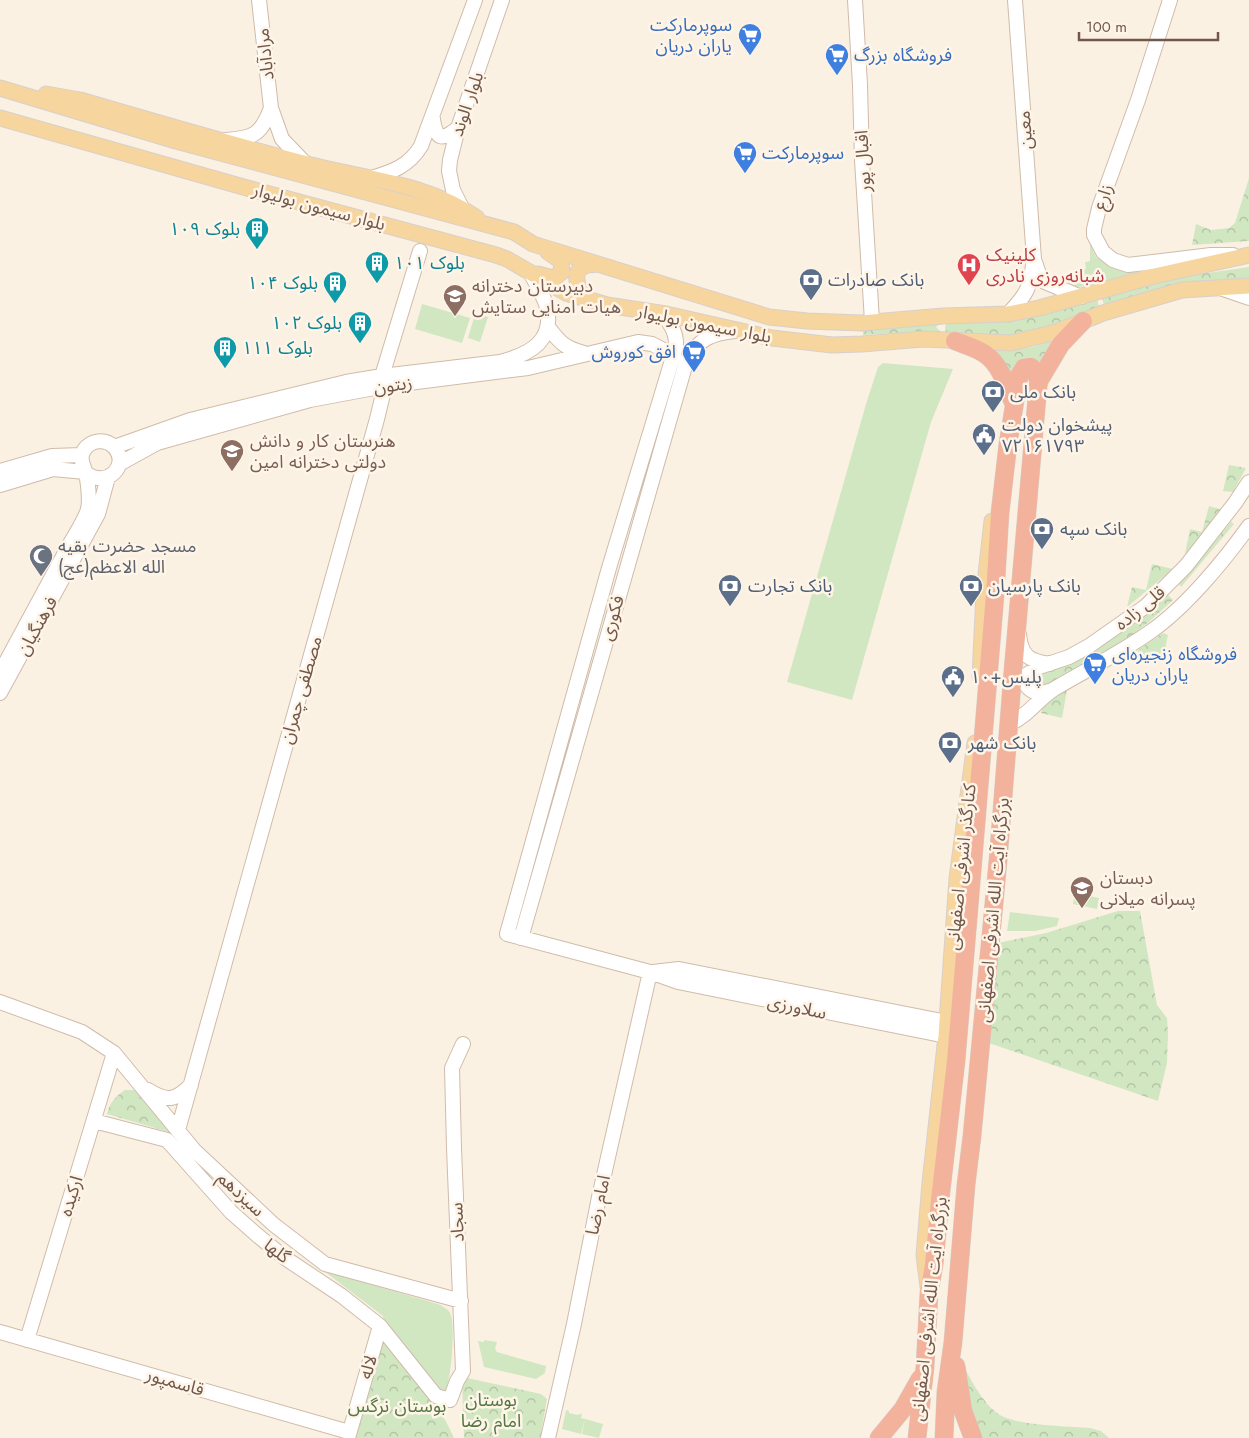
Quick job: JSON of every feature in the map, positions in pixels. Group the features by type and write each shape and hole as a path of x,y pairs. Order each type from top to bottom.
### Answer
{"highway":[{"path":"1039,381 1061,344 1083,321"},
{"path":"955,341 985,354 992,360 1007,384 1014,403"},
{"name":"بزرگراه آیت الله اشرفی اصفهانی","path":"917,1438 924,1372 929,1292 934,1265 974,858 1000,513 1008,444 1019,376 1024,368 1031,368 1037,374 1039,381 1030,466 997,881 966,1185 953,1342 946,1392 944,1438"},
{"path":"953,1342 963,1411 972,1438"},
{"path":"879,1438 902,1409 924,1372"}],"main road":[{"name":"بلوار سیمون بولیوار","path":"0,87 44,102 184,143 514,232 534,244 769,316 807,321 861,323 943,316 1008,314 1039,308 1150,278 1249,256"},
{"path":"0,87 80,100 305,163 423,191 462,208 486,224"},
{"name":"بلوار سیمون بولیوار","path":"0,118 247,188 496,255 507,259 566,293 607,305 663,314 772,338 832,345 905,340 1011,343 1047,335 1103,313 1182,290 1249,286"},
{"path":"0,128 73,148 123,152"},
{"path":"530,272 553,278 563,268 562,261 559,258 534,244"},
{"path":"585,298 579,290 577,282 580,269 584,266 600,264"},
{"name":"کنارگذر اشرفی اصفهانی","path":"929,1292 924,1254 946,1029 957,878 974,746 984,592 992,516 998,476 1008,444"}],"street":[{"name":"مرادآباد","path":"259,0 271,108 282,139 305,163"},
{"name":"بلوار الوند","path":"371,178 394,171 407,164 416,155 433,119 476,0"},
{"name":"بلوار الوند","path":"462,208 453,190 449,171 450,160 458,128 502,0"},
{"name":"اقبال پور","path":"855,0 872,321"},
{"name":"معین","path":"1008,314 1028,290 1034,259 1015,0"},
{"name":"زارع","path":"1170,0 1138,100 1096,218 1094,235 1103,252 1113,260 1128,265 1211,255 1249,256"},
{"path":"221,140 243,139 256,134 262,128 271,108"},
{"path":"433,119 434,128 438,135 442,137 447,136 458,128"},
{"name":"مصطفی چمران","path":"178,1130 372,437 383,381 420,250"},
{"name":"معین","path":"1034,259 1042,280 1081,297"},
{"path":"530,272 545,302 548,314 548,327 562,345 570,350 586,354"},
{"path":"1217,287 1249,298"},
{"name":"فکوری","path":"507,934 602,595 673,355 676,339 673,328 663,314"},
{"name":"زیتون","path":"119,464 157,443 310,400 383,381 515,358 529,352 540,342 548,327"},
{"name":"فکوری","path":"521,938 687,359 694,348 712,335 738,331"},
{"name":"زیتون","path":"114,447 221,411 346,382 383,381 528,368 638,342 652,344 673,355"},
{"path":"0,485 54,469 85,472 96,478 108,477 119,464 114,447 99,441 88,445 81,460 85,472"},
{"path":"0,471 52,456 82,455"},
{"name":"فرهنگیان","path":"0,673 88,510 85,472"},
{"name":"فرهنگیان","path":"0,693 98,514 108,477"},
{"name":"قلی زاده","path":"1249,482 1186,566 1146,606 1126,622 1069,658 1032,670 1026,676 1025,681 1029,689 1043,694 1052,690 1151,632 1186,601 1249,526"},
{"path":"1018,622 1020,641 1027,657 1050,664"},
{"name":"قلی زاده","path":"1009,724 1034,707 1052,690"},
{"name":"سلاورزی","path":"507,934 650,972 678,982 897,1028 946,1029"},
{"name":"سلاورزی","path":"650,972 679,969 900,1012 946,1029"},
{"name":"امام رضا","path":"548,1438 574,1324 601,1188 650,972"},
{"name":"سیزدهم","path":"0,1002 82,1032 114,1053 194,1150 273,1224 326,1264 461,1301"},
{"path":"897,1028 900,1012"},
{"name":"سجاد","path":"450,1400 457,1380 463,1371 452,1068 463,1044"},
{"name":"ارکیده","path":"27,1340 114,1053"},
{"path":"142,1086 168,1099 176,1097 191,1086"},
{"name":"گلها","path":"94,1121 167,1140 231,1212 285,1258 342,1296 380,1326 436,1396 450,1400"},
{"name":"لاله","path":"348,1435 380,1326"},
{"name":"قاسمپور","path":"0,1332 348,1435"}],"green space":[{"path":"1249,178 1249,241 1192,245 1196,224 1211,230 1229,228 1235,223"},
{"path":"1090,239 1096,257 1112,267 1128,272 1194,259 1129,277 1070,288 1050,278 1079,274 1086,268 1085,262 1090,261"},
{"path":"1249,267 1249,281 1104,306 1102,297 1179,277"},
{"path":"1097,298 1099,308 1039,331 1001,337 946,334 945,327 947,322"},
{"path":"422,304 470,318 462,343 415,329"},
{"path":"475,314 488,317 480,342 468,338"},
{"path":"941,323 936,327 942,333 916,332 863,335 863,328"},
{"path":"1059,339 1039,375 1032,358 1022,359 1015,367 1014,381 985,347 1012,350 1032,347"},
{"path":"883,363 953,369 931,422 852,700 787,682 866,404 878,367"},
{"path":"1229,465 1246,468 1233,492 1223,491"},
{"path":"1209,506 1223,510 1185,554 1190,529 1202,532"},
{"path":"1231,522 1234,524 1181,587 1179,584"},
{"path":"1152,564 1173,569 1127,607 1132,587 1146,590"},
{"path":"1167,594 1173,600 1120,645 1041,689 1032,685 1032,680 1038,675 1079,659 1098,649"},
{"path":"1163,633 1168,635 1162,662 1137,656 1138,650"},
{"path":"1067,690 1062,718 1041,713 1043,705"},
{"path":"1075,893 1099,898 1097,909 1073,904"},
{"path":"1118,911 1140,911 1157,1005 1167,1018 1167,1063 1158,1101 986,1042 993,944 1046,933"},
{"path":"1010,912 1059,918 1057,926 1035,931 1007,931"},
{"path":"125,1090 137,1090 176,1134 107,1114 113,1100"},
{"path":"324,1271 444,1307 450,1313 453,1328 451,1364 446,1390 442,1392 436,1390 384,1323 383,1316"},
{"path":"484,1340 497,1342 495,1349 497,1352 546,1366 545,1373 536,1379 484,1367 478,1341 484,1342"},
{"name":"بوستان نرگس","path":"388,1341 433,1400 454,1438 352,1438 356,1435 380,1346"},
{"path":"960,1359 976,1388 997,1413 1015,1421 1090,1428 1101,1431 1109,1438 978,1438"},
{"name":"بوستان امام رضا","path":"467,1378 541,1394 547,1399 540,1438 464,1438 462,1381"},
{"path":"566,1410 569,1413 582,1414 581,1418 585,1419 581,1434 562,1429"},
{"path":"585,1419 603,1424 599,1438 582,1434"}],"place":[{"name":"سوپرمارکت یاران دریان","path":"750,56"},
{"name":"فروشگاه بزرگ","path":"837,76"},
{"name":"سوپرمارکت","path":"745,174"},
{"name":"بلوک ۱۰۹","path":"257,250"},
{"name":"بلوک ۱۰۱","path":"377,284"},
{"name":"کلینیک شبانه‌روزی نادری","path":"969,286"},
{"name":"بانک صادرات","path":"811,301"},
{"name":"بلوک ۱۰۴","path":"335,304"},
{"name":"دبیرستان دخترانه هیات امنایی ستایش","path":"455,317"},
{"name":"بلوک ۱۰۲","path":"360,344"},
{"name":"بلوک ۱۱۱","path":"225,369"},
{"name":"افق کوروش","path":"694,373"},
{"name":"بانک ملی","path":"993,413"},
{"name":"پیشخوان دولت ۷۲۱۶۱۷۹۳","path":"984,456"},
{"name":"هنرستان کار و دانش دولتی دخترانه امین","path":"232,472"},
{"name":"بانک سپه","path":"1042,550"},
{"name":"مسجد حضرت بقیه الله الاعظم(عج)","path":"41,577"},
{"name":"بانک تجارت","path":"730,607"},
{"name":"بانک پارسیان","path":"971,607"},
{"name":"فروشگاه زنجیره‌ای یاران دریان","path":"1095,685"},
{"name":"پلیس+۱۰","path":"953,698"},
{"name":"بانک شهر","path":"950,764"},
{"name":"دبستان پسرانه میلانی","path":"1082,909"}]}
